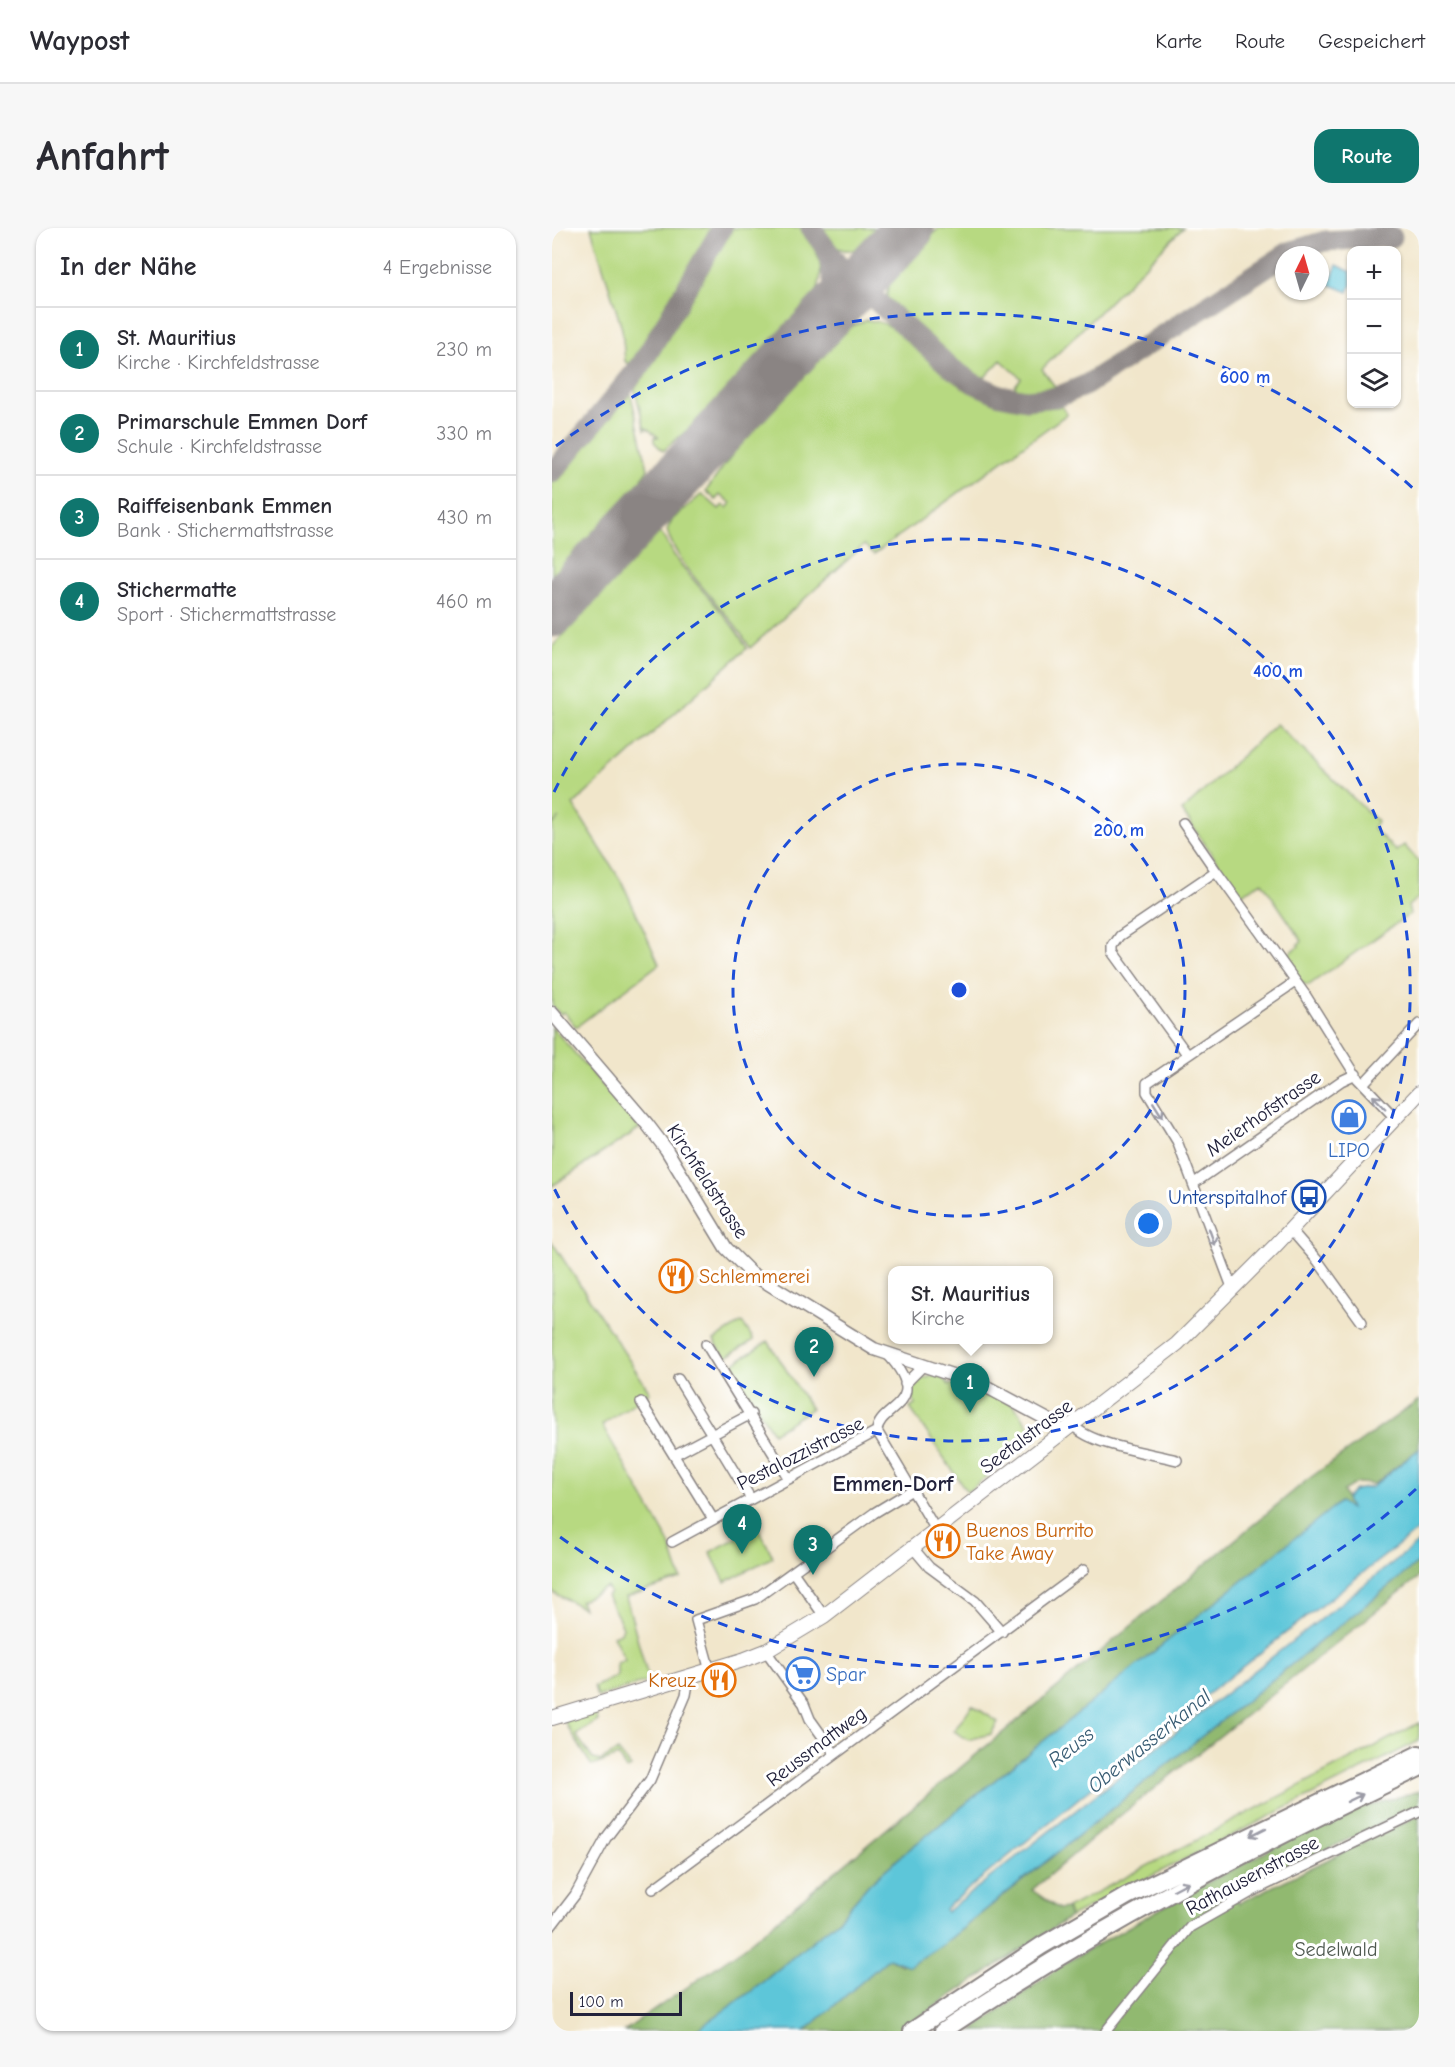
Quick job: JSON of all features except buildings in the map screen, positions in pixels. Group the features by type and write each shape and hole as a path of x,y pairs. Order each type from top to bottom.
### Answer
{"highway":[{"path":"912,2031 1041,1946 1127,1896 1158,1883 1419,1754"},
{"path":"943,2031 1021,1978 1140,1908 1256,1847 1419,1768"},
{"path":"925,2031 1045,1950 1158,1883"}],"main road":[{"name":"Seetalstrasse","path":"552,1718 689,1678 766,1651 824,1616 1177,1344 1291,1230 1419,1093"}],"street":[{"path":"1183,823 1295,982 1363,1084 1396,1119"},
{"path":"1187,1054 1113,952 1113,946 1120,936 1215,871"},
{"name":"Meierhofstrasse","path":"1233,1290 1177,1141 1147,1092 1147,1083 1295,982"},
{"name":"Kirchfeldstrasse","path":"552,1013 648,1124 730,1254 751,1273 786,1297 889,1356 994,1390 1068,1429"},
{"path":"1363,1084 1419,1024"},
{"name":"Meierhofstrasse","path":"1192,1184 1341,1081 1356,1074"},
{"path":"1291,1230 1318,1261 1362,1322"},
{"path":"706,1344 789,1479"},
{"name":"Kirchfeldstrasse","path":"889,1356 900,1367 905,1384"},
{"path":"878,1431 881,1420 902,1402 905,1384 923,1366"},
{"path":"678,1379 751,1499"},
{"path":"641,1402 713,1519"},
{"path":"674,1455 751,1414"},
{"path":"1068,1429 1102,1442 1177,1460"},
{"name":"Pestalozzistrasse","path":"672,1542 878,1431 936,1530"},
{"path":"710,1671 696,1620 755,1599 874,1513 912,1490"},
{"path":"913,1548 929,1567 975,1600 1002,1632"},
{"name":"Reussmattweg","path":"652,1889 1084,1570"},
{"path":"793,1572 824,1616"},
{"path":"766,1651 804,1704 810,1719 835,1754"},
{"path":"552,1925 575,1895 606,1838 651,1780 688,1689 689,1678"},
{"name":"Rathausenstrasse","path":"1106,2031 1190,1927 1200,1919 1253,1890 1419,1812"}],"green space":[{"path":"591,228 716,228 633,367 625,361 622,329"},
{"path":"729,228 804,228 817,253 820,269 819,287 815,296 710,410 663,451 654,442 654,437 658,437 647,428 645,430 634,386"},
{"path":"817,228 877,228 863,244 848,250 830,243"},
{"path":"939,228 1183,228 1042,369 1056,388 1035,393 1012,390 1021,378 1001,360 982,380 950,357 887,299 887,291 898,271"},
{"path":"867,320 895,329 951,376 981,396 1015,406 1035,406 1058,402 1067,414 874,554 864,545 750,648 741,633 692,575 673,545 667,530 672,520 702,494 719,509 723,505 727,508 731,503 720,494 716,500 706,491 742,441 843,330"},
{"path":"630,391 648,469 633,493 552,581 552,482 602,428"},
{"path":"658,532 666,539 674,555 730,623 747,648 573,805 623,884 659,964 576,1027 564,1012 560,1014 552,1005 552,825 560,818 552,824 552,647"},
{"path":"1276,724 1377,821 1373,828 1396,851 1404,845 1419,862 1419,897 1408,906 1410,914 1309,985 1303,984 1283,958 1302,941 1262,882 1240,895 1182,811"},
{"path":"552,1027 640,1128 552,1186"},
{"path":"552,1242 650,1392 602,1425 669,1542 681,1579 626,1597 649,1681 597,1697 594,1687 617,1676 617,1663 625,1660 613,1636 621,1633 623,1627 607,1596 610,1593 607,1587 580,1601 583,1608 552,1592"},
{"path":"742,1322 754,1340 725,1358 714,1340"},
{"path":"768,1341 811,1409 773,1433 730,1366"},
{"path":"935,1375 949,1385 974,1387 993,1393 1009,1402 1037,1438 967,1492 910,1408 915,1405 912,1394 918,1380"},
{"path":"1419,1400 1419,1449 1374,1484 1356,1483 1343,1491 1350,1509 1343,1506 1286,1545 906,1852 870,1883 838,1920 753,1990 695,2031 624,2031 742,1949 1307,1480"},
{"path":"758,1527 773,1557 725,1582 710,1552"},
{"path":"1419,1562 1419,1577 1101,1831 1032,1890 1059,1909 1067,1908 1070,1917 898,2031 805,2031 889,1958 901,1965 942,1945"},
{"path":"972,1705 998,1722 991,1734 968,1740 954,1731"},
{"path":"596,1712 598,1721 576,1735 593,1759 600,1761 618,1751 631,1767 626,1769 618,1756 592,1766 564,1721"},
{"path":"1419,1723 1419,1741 1070,1917 1067,1908"},
{"name":"Sedelwald","path":"1419,1791 1419,1805 1234,1895 1239,1903 1419,1815 1419,2031 972,2031 1062,1965 1186,1894 1334,1816"}],"water":[{"path":"1337,265 1347,270 1347,292 1329,284"},
{"name":"Reuss","path":"1419,1449 1419,1529 1164,1728 949,1905 945,1909 946,1912 1419,1542 1419,1562 942,1945 909,1966 889,1958 805,2031 695,2031 753,1990 838,1920 870,1883 906,1852 1286,1545 1340,1502 1350,1509 1346,1499 1355,1490 1372,1487"}],"taxiway":[{"path":"552,473 641,365 722,228"},
{"path":"811,228 840,268 950,367 973,383 1000,395 1026,400 1057,397 1086,385 1289,252 1325,241 1392,237"},
{"path":"826,317 836,293 829,259"},
{"path":"840,268 855,272 878,261"}],"runway":[{"path":"552,612 909,228"}],"place":[{"name":"LIPO","path":"1349,1117"},
{"name":"Unterspitalhof","path":"1309,1197"},
{"name":"Schlemmerei","path":"676,1276"},
{"name":"Primarschule Emmen Dorf","path":"814,1377"},
{"name":"St. Mauritius","path":"970,1413"},
{"name":"Buenos Burrito Take Away","path":"943,1541"},
{"name":"Stichermatte","path":"742,1554"},
{"name":"Raiffeisenbank Emmen","path":"813,1575"},
{"name":"Spar","path":"803,1674"},
{"name":"Kreuz","path":"719,1680"}],"district":[{"name":"Emmen-Dorf","path":"893,1483"}],"water label":[{"name":"Oberwasserkanal","path":"1149,1741"}]}
